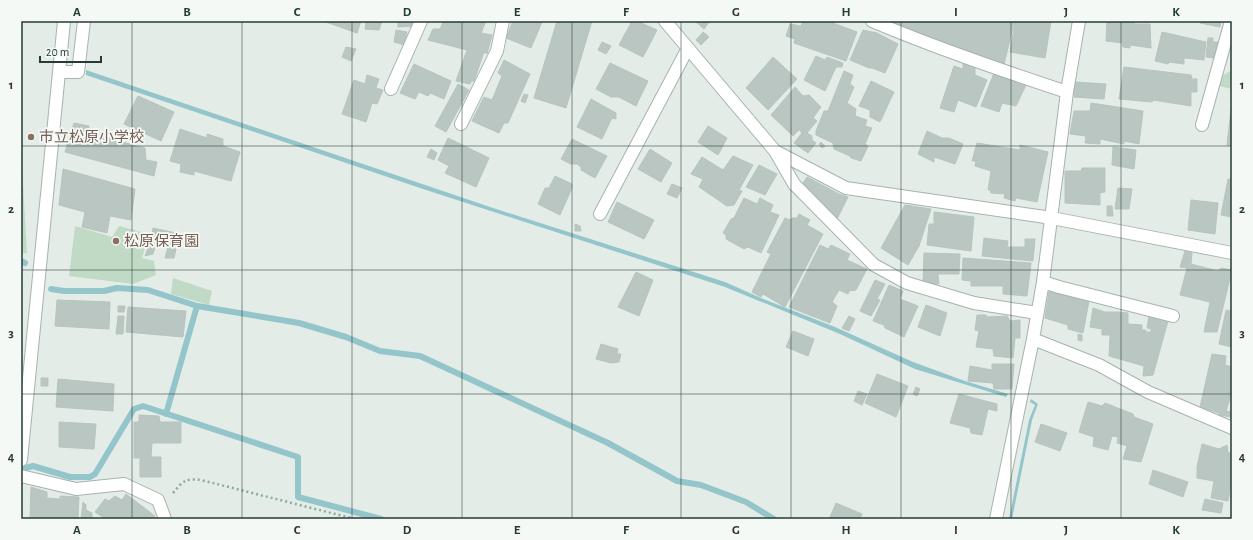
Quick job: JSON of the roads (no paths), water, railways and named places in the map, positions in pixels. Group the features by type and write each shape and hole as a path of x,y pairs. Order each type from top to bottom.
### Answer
{"street":[{"path":"21,460 64,21"},
{"path":"59,72 78,72 84,21"},
{"path":"391,89 421,21"},
{"path":"461,124 497,51 503,21"},
{"path":"665,21 775,151 794,184 874,265 907,283 974,303 1038,313"},
{"path":"872,21 985,65 1067,92"},
{"path":"996,519 1038,313 1052,218 1067,92 1079,21"},
{"path":"1202,125 1231,21"},
{"path":"600,214 688,48"},
{"path":"775,151 846,188 1052,218 1232,252"},
{"path":"1043,282 1174,316"},
{"path":"1033,339 1099,365 1148,392 1232,428"},
{"path":"21,476 76,489 124,484 158,500 165,519"}],"water":[{"path":"86,70 490,207 725,282 835,327 913,362 965,381 1008,394 1006,397 915,369 840,334 725,287 420,188 86,75"},
{"path":"1031,399 1038,404 1032,420 1012,519 1009,519 1029,420 1035,405 1030,402"}],"waterway":[{"path":"21,261 25,263"},
{"path":"51,289 64,291 104,291 117,288 148,290 197,306 299,323 346,337 380,351 420,356 608,443 677,481 701,485 746,502 774,519"},
{"path":"166,414 197,306"},
{"path":"21,469 33,466 70,477 90,477 95,474 134,409 143,406 298,457 298,497 381,519"}],"place":[{"name":"市立松原小学校","path":"31,137"},
{"name":"松原保育園","path":"116,241"}]}
